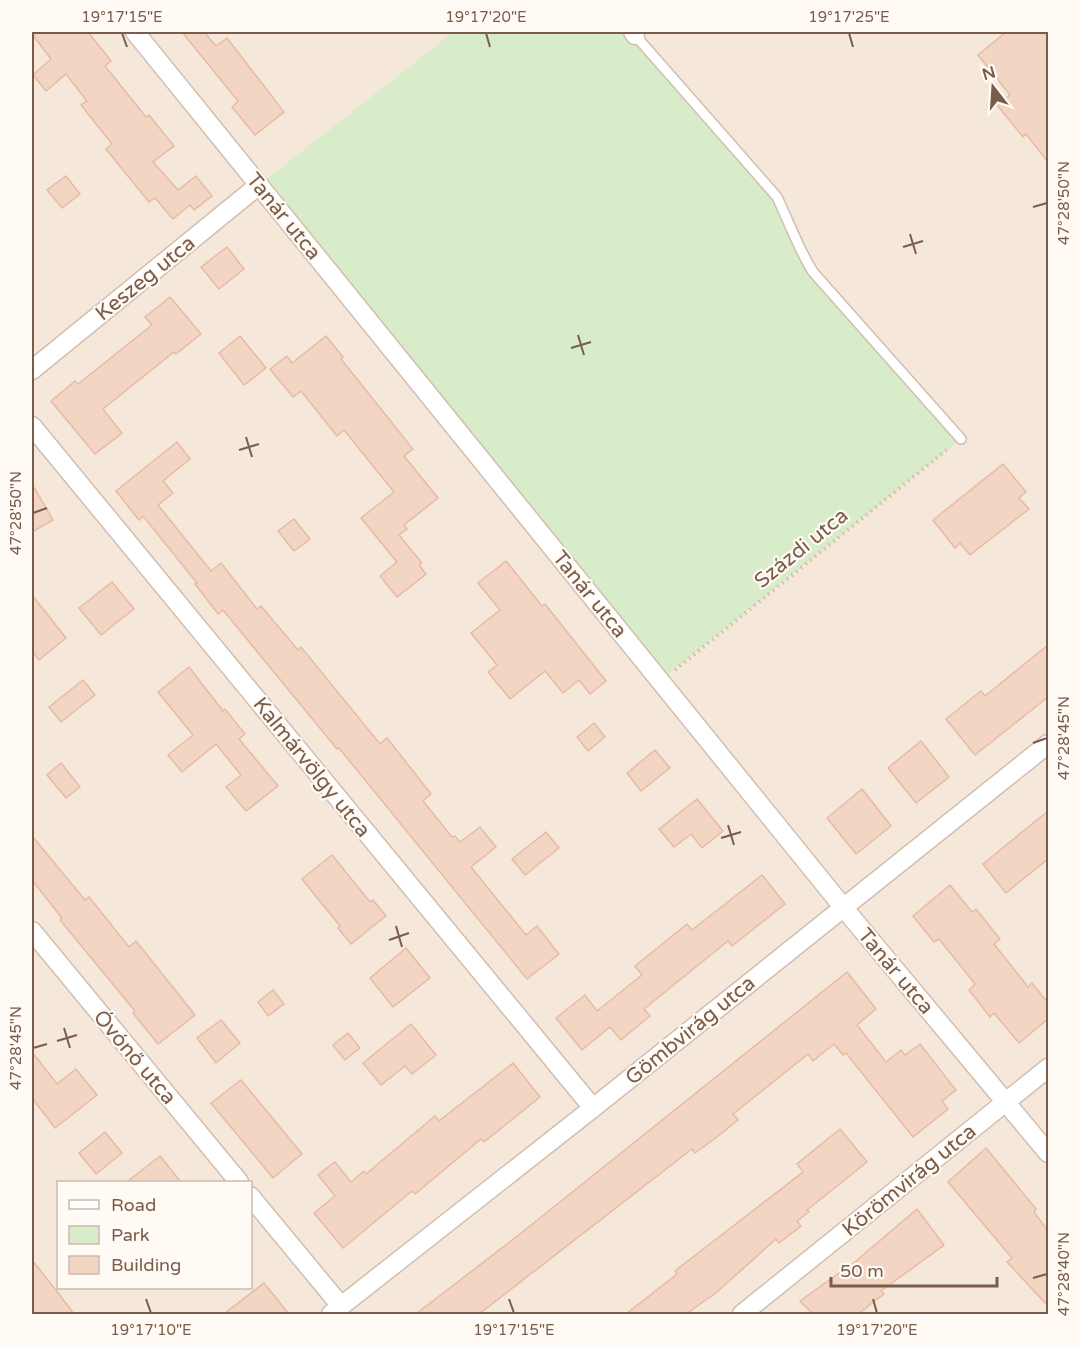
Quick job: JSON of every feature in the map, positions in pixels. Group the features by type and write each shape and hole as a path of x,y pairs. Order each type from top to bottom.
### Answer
{"street":[{"name":"Tanár utca","path":"135,32 843,907 1048,1153"},
{"name":"Keszeg utca","path":"32,370 259,185"},
{"name":"Kalmárvölgy utca","path":"32,426 593,1108"},
{"name":"Gömbvirág utca","path":"336,1310 593,1108 1048,744"},
{"name":"Óvónő utca","path":"32,931 238,1181"},
{"name":"Körömvirág utca","path":"742,1314 1048,1068"},
{"path":"252,1199 336,1310"}],"lane":[{"path":"634,33 777,197 791,225 801,253 813,272 961,439"}],"path":[{"name":"Százdi utca","path":"660,681 961,439"}],"shaded area":[{"path":"32,32 453,32 259,185 813,272 633,32 1048,32 1048,1314 32,1314"}],"green space":[{"path":"453,32 633,32 777,197 801,253 961,439 660,681 259,185"}],"building":[{"path":"32,32 88,32 111,61 105,66 146,117 149,115 174,146 153,162 178,190 196,176 212,196 194,210 190,205 173,219 155,198 149,202 106,149 112,144 81,105 87,101 66,74 46,91 33,75 51,59"},
{"path":"182,32 204,32 216,46 227,38 284,112 255,135 232,107 238,101"},
{"path":"1006,32 1048,32 1048,162 1026,134 1023,137 997,105 1010,95 978,55"},
{"path":"66,176 80,194 62,208 47,190"},
{"path":"227,247 244,269 219,289 201,267"},
{"path":"170,297 201,334 176,354 174,352 103,409 122,433 95,454 51,401 75,381 78,384 152,325 145,317"},
{"path":"240,336 266,368 244,385 219,353"},
{"path":"326,336 343,357 341,359 413,449 404,456 438,498 404,525 407,529 399,535 422,563 419,565 426,574 397,597 380,576 397,562 361,518 394,492 344,430 337,436 301,391 293,397 270,369 287,356 292,363"},
{"path":"177,442 190,459 163,481 173,493 158,505 211,571 221,563 257,609 261,606 298,650 301,647 380,744 387,738 431,794 423,801 452,837 455,836 460,842 480,827 496,847 471,867 526,935 537,926 559,954 527,979 223,610 218,614 195,584 197,583 143,516 139,520 116,491"},
{"path":"1003,464 1026,492 1019,498 1029,509 970,555 960,543 955,548 933,520"},
{"path":"32,484 53,520 32,532"},
{"path":"294,519 310,539 294,551 278,531"},
{"path":"506,561 542,606 545,604 606,681 590,694 579,680 563,693 545,671 510,699 488,672 497,665 471,633 500,610 478,583"},
{"path":"112,582 134,609 101,635 79,608"},
{"path":"32,595 66,638 39,660 32,651"},
{"path":"1048,645 1048,697 975,755 946,719 981,691 985,696"},
{"path":"189,667 223,711 225,709 245,734 239,739 278,786 246,811 226,787 241,775 216,744 182,772 168,755 193,735 158,692"},
{"path":"83,680 95,695 61,722 49,707"},
{"path":"594,723 605,737 588,751 577,737"},
{"path":"921,741 949,777 916,803 888,768"},
{"path":"655,750 670,768 641,791 627,773"},
{"path":"61,763 80,787 66,798 47,775"},
{"path":"862,789 891,826 856,854 827,818"},
{"path":"697,799 723,831 702,848 691,834 674,847 659,829"},
{"path":"1048,811 1048,859 1006,893 983,864"},
{"path":"546,832 559,848 525,875 512,859"},
{"path":"32,836 85,900 89,897 129,947 136,941 195,1015 158,1044 133,1013 135,1011 60,920 62,918 32,880"},
{"path":"332,855 370,902 373,900 386,916 351,944 338,928 340,926 302,879"},
{"path":"762,875 785,904 732,946 728,941 644,1009 650,1016 621,1040 610,1027 582,1050 556,1018 585,995 597,1011 642,975 635,966 687,924 692,930"},
{"path":"950,885 972,912 976,909 1000,939 994,944 1028,987 1032,983 1048,1003 1048,1019 1019,1043 994,1013 990,1017 969,990 975,984 939,939 934,942 913,916"},
{"path":"406,948 430,978 393,1007 370,978"},
{"path":"847,972 876,1009 857,1025 886,1062 901,1050 905,1055 920,1044 956,1090 942,1101 948,1109 913,1137 846,1053 843,1055 834,1044 813,1061 808,1054 733,1114 738,1120 717,1137 695,1153 692,1149 479,1314 416,1314 520,1234"},
{"path":"273,990 284,1004 268,1016 258,1002"},
{"path":"221,1020 240,1043 216,1063 197,1038"},
{"path":"411,1024 436,1055 412,1074 405,1066 381,1085 363,1063"},
{"path":"348,1033 360,1048 345,1060 333,1045"},
{"path":"32,1052 57,1084 76,1069 97,1095 55,1128 32,1098"},
{"path":"513,1063 540,1097 484,1142 481,1139 415,1194 412,1191 343,1248 314,1213 335,1196 318,1175 335,1162 351,1182 364,1171 366,1174 435,1116 439,1121"},
{"path":"241,1080 302,1154 273,1178 211,1103"},
{"path":"840,1129 867,1162 807,1210 809,1212 797,1221 801,1226 779,1243 776,1239 717,1292 686,1314 626,1314 677,1274 675,1271 803,1172 797,1164"},
{"path":"105,1132 122,1153 96,1174 79,1153"},
{"path":"986,1148 1036,1209 1034,1212 1048,1231 1048,1306 1007,1262 1012,1258 948,1182"},
{"path":"160,1156 180,1181 128,1181"},
{"path":"917,1209 944,1245 881,1291 884,1294 858,1314 813,1314 800,1301 856,1261"},
{"path":"32,1260 55,1289 74,1314 32,1314"},
{"path":"264,1283 289,1314 224,1314"}]}
